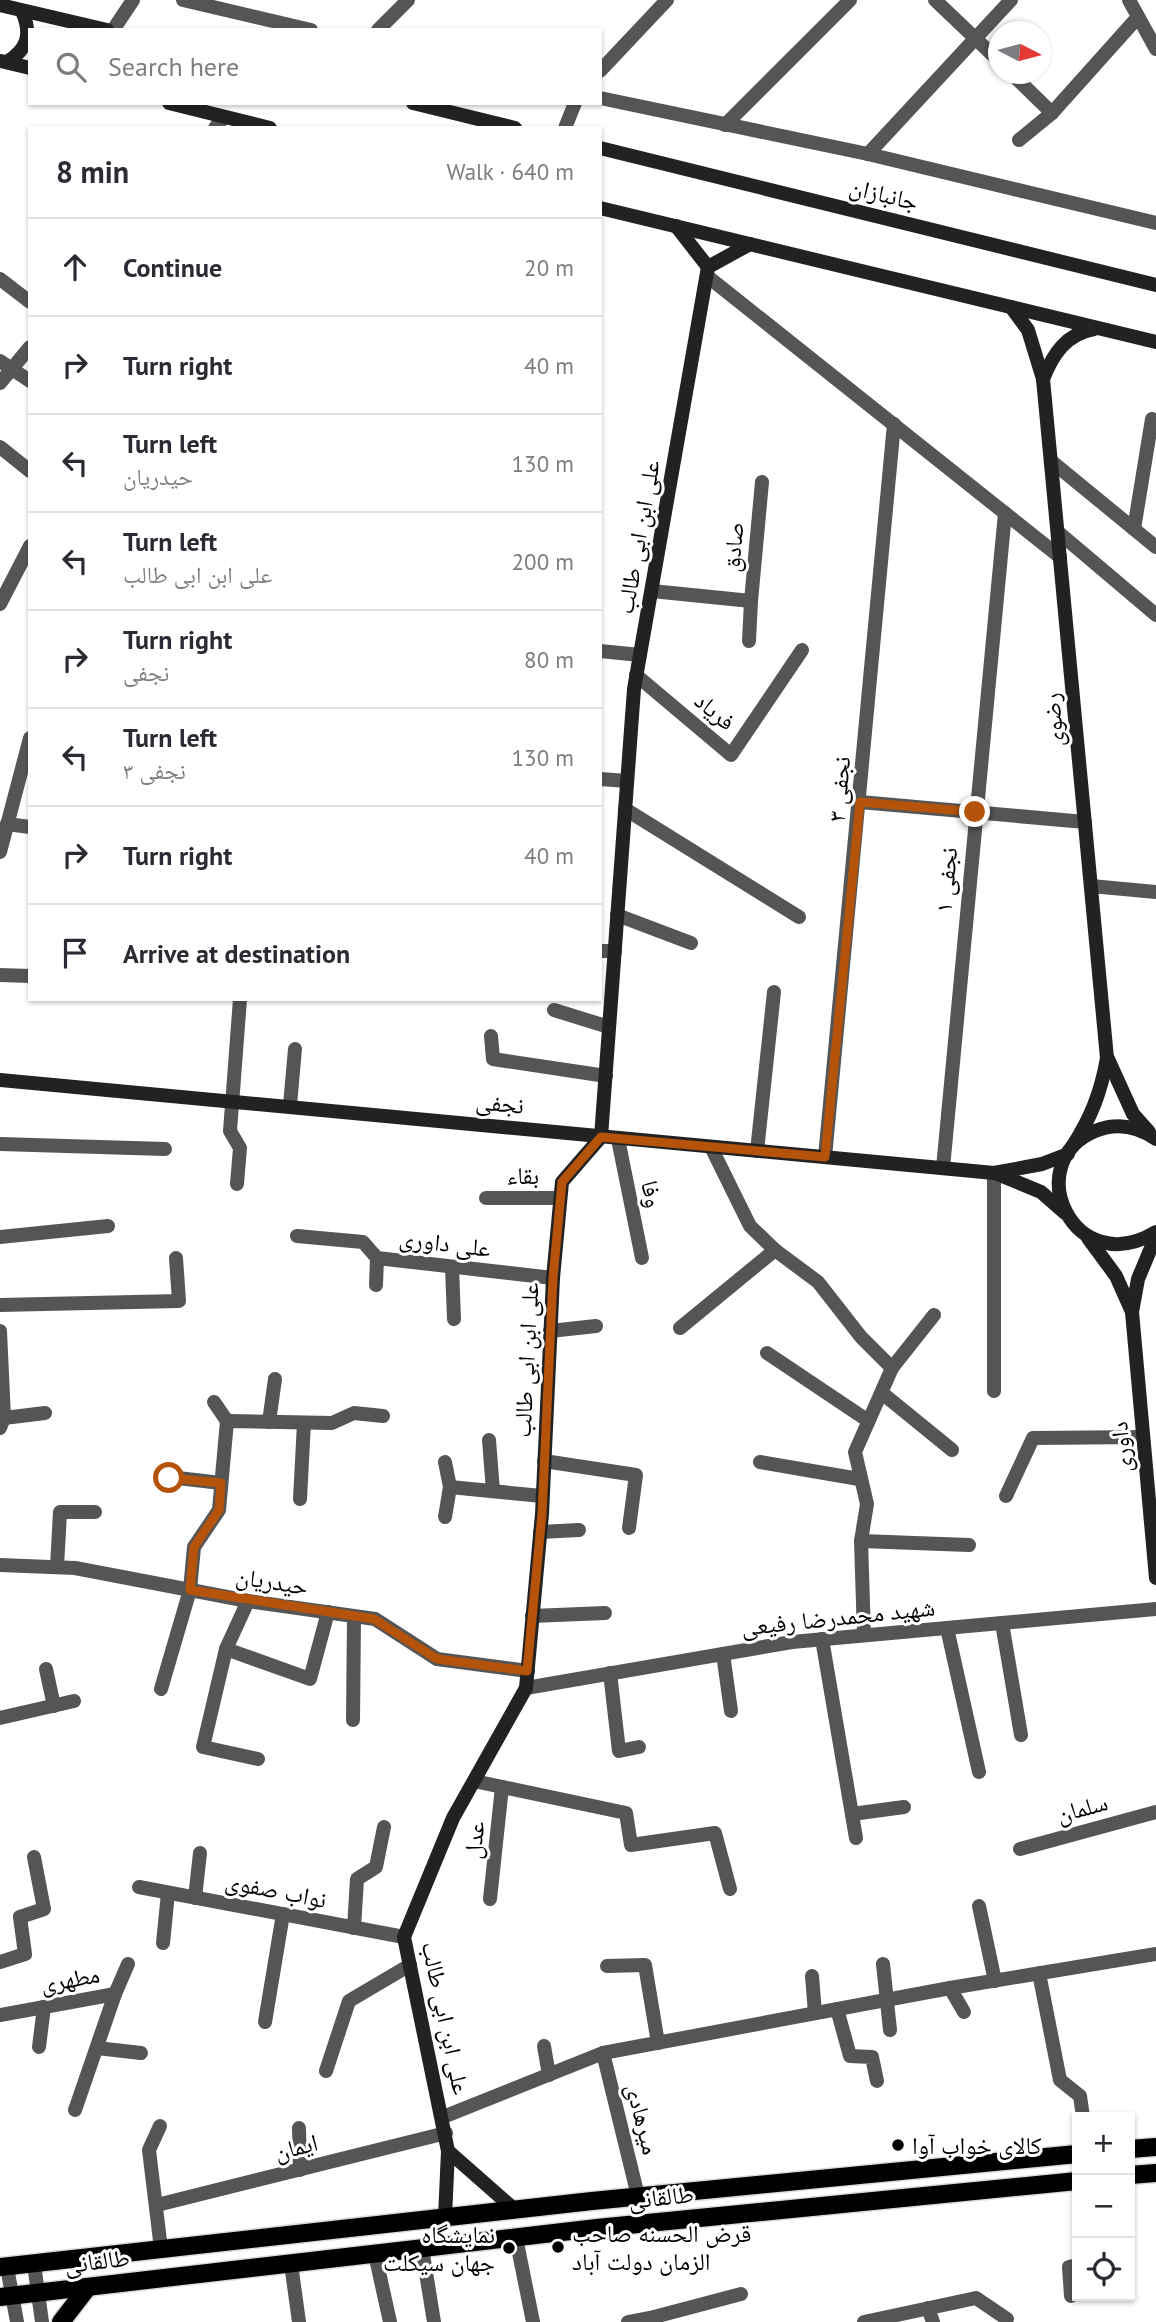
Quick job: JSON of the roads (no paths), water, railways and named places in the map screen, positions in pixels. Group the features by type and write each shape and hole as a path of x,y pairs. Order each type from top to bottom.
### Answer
{"main road":[{"path":"1135,2149 1156,2147"},
{"name":"طالقانی","path":"4,2267 514,2209 1072,2154"},
{"path":"1135,2175 1156,2173"},
{"name":"طالقانی","path":"6,2296 422,2248 1072,2182"},
{"path":"61,2322 88,2287"}],"street":[{"path":"114,28 133,0"},
{"path":"183,0 302,28"},
{"path":"380,28 408,0"},
{"path":"602,69 667,0"},
{"path":"725,125 850,0"},
{"path":"935,0 988,49"},
{"path":"868,154 1011,0"},
{"path":"1129,0 1156,49"},
{"path":"0,5 98,28"},
{"path":"22,11 29,28"},
{"path":"1018,140 1052,113 1138,17"},
{"path":"4,61 20,54 28,41"},
{"path":"4,61 28,67"},
{"path":"1022,84 1052,113"},
{"path":"602,99 868,154 1156,223"},
{"path":"174,105 219,122 253,126"},
{"path":"421,105 507,126"},
{"path":"566,126 574,105"},
{"name":"جانبازان","path":"602,148 1156,285"},
{"path":"602,208 1156,342"},
{"path":"676,226 707,272 1060,557"},
{"path":"707,272 750,244"},
{"name":"علی ابن ابی طالب","path":"445,2217 448,2151 446,2133 404,1937 453,1818 526,1688 540,1532 553,1278 562,1182 601,1137 609,1027 608,951 618,915 636,675 707,272"},
{"path":"0,279 28,300"},
{"name":"رضوی","path":"1011,307 1028,330 1043,379 1107,1058"},
{"path":"1043,379 1053,356 1067,340 1083,331 1098,328"},
{"path":"0,383 5,366 28,349"},
{"path":"5,366 28,379"},
{"path":"1134,529 1152,419"},
{"name":"نجفی ۳","path":"825,1157 894,424"},
{"path":"0,447 28,469"},
{"path":"1051,461 1156,547"},
{"name":"صادق","path":"652,590 751,600 762,482"},
{"name":"نجفی ۱","path":"943,1168 1005,513"},
{"path":"1058,532 1156,615"},
{"path":"0,604 28,550"},
{"path":"749,640 751,600"},
{"name":"فریاد","path":"636,675 731,755 802,650"},
{"path":"602,651 640,655"},
{"path":"0,852 28,746"},
{"path":"602,779 627,781"},
{"path":"0,792 14,798"},
{"path":"860,802 1085,822"},
{"path":"625,809 799,916"},
{"path":"7,824 28,827"},
{"path":"1091,886 1156,892"},
{"path":"618,915 691,943"},
{"path":"0,975 28,976"},
{"path":"757,1151 774,992"},
{"path":"237,1184 240,1148 230,1132 240,1001"},
{"path":"554,1010 609,1027"},
{"path":"491,1036 493,1059 606,1076"},
{"path":"290,1105 295,1049"},
{"path":"1107,1058 1133,1114 1154,1138"},
{"path":"1067,1214 1059,1184 1070,1150 1091,1117 1102,1089 1107,1058"},
{"name":"نجفی","path":"0,1080 994,1172"},
{"path":"994,1172 1042,1164 1070,1150 1087,1134 1106,1127 1125,1125 1154,1138"},
{"name":"وفا","path":"618,1139 642,1258"},
{"path":"0,1144 165,1149"},
{"path":"711,1147 750,1226 775,1250 818,1282 861,1337 892,1368"},
{"path":"994,1172 1041,1192 1067,1214 1116,1276 1132,1312"},
{"path":"994,1172 994,1391"},
{"name":"بقاء","path":"486,1198 560,1198"},
{"path":"0,1237 108,1226"},
{"path":"1085,1235 1102,1244 1123,1246 1156,1234"},
{"path":"1132,1312 1138,1279 1156,1234"},
{"name":"علی داوری","path":"297,1236 363,1242 376,1258 553,1278"},
{"path":"680,1328 775,1250"},
{"path":"0,1305 179,1301 176,1258"},
{"path":"376,1258 376,1285"},
{"path":"452,1267 454,1319"},
{"name":"داوری","path":"1132,1312 1156,1578"},
{"path":"864,1635 860,1541 867,1504 859,1479 855,1452 892,1368 934,1315"},
{"path":"550,1331 596,1326"},
{"path":"0,1331 2,1423 45,1413"},
{"path":"767,1353 867,1420"},
{"path":"270,1422 275,1379"},
{"path":"882,1393 952,1450"},
{"path":"161,1689 190,1590 194,1547 219,1510 227,1421 214,1402"},
{"path":"227,1421 332,1423 354,1413 383,1416"},
{"path":"300,1499 304,1423"},
{"path":"1006,1496 1033,1438 1143,1437"},
{"path":"489,1440 493,1491"},
{"path":"544,1461 636,1475 629,1528"},
{"path":"445,1462 450,1487 445,1517"},
{"path":"760,1462 859,1479"},
{"path":"169,1478 221,1483"},
{"path":"450,1487 542,1496"},
{"path":"57,1567 60,1511 95,1512"},
{"path":"540,1532 579,1530"},
{"path":"860,1541 969,1545"},
{"name":"حیدریان","path":"0,1565 57,1567 248,1601 374,1619 437,1659 527,1671"},
{"path":"248,1601 226,1649 203,1747 258,1759"},
{"name":"شهید محمدرضا رفیعی","path":"526,1688 822,1639 1156,1609"},
{"path":"226,1649 310,1679 328,1612"},
{"path":"532,1616 605,1613"},
{"path":"352,1720 354,1616"},
{"path":"1002,1623 1021,1735"},
{"path":"947,1628 979,1772"},
{"path":"822,1639 856,1838"},
{"path":"723,1654 731,1711"},
{"path":"46,1670 54,1706"},
{"path":"610,1674 619,1751 639,1747"},
{"path":"0,1718 74,1701"},
{"path":"474,1781 626,1813 631,1845 715,1833 730,1889"},
{"name":"عدل","path":"490,1899 502,1787"},
{"path":"852,1814 904,1807"},
{"name":"سلمان","path":"1020,1849 1156,1812"},
{"path":"354,1928 357,1879 376,1867 384,1827"},
{"path":"195,1898 200,1853"},
{"path":"0,1962 25,1954 20,1917 44,1909 34,1857"},
{"name":"نواب صفوی","path":"139,1887 404,1937"},
{"path":"163,1943 168,1893"},
{"path":"979,1906 995,1981"},
{"path":"265,2022 283,1914"},
{"path":"443,2117 603,2053 950,1988 1156,1954"},
{"name":"مطهری","path":"0,2015 116,1994 128,1964"},
{"path":"883,1964 890,2030"},
{"path":"326,2071 349,2001 410,1965"},
{"path":"607,1966 645,1965 658,2043"},
{"path":"1039,1973 1060,2080 1080,2096 1082,2112"},
{"path":"812,1976 815,2014"},
{"path":"950,1988 964,2012"},
{"path":"75,2110 116,1994"},
{"path":"39,2047 44,2007"},
{"path":"837,2009 850,2056 872,2057 877,2081"},
{"path":"544,2046 549,2075"},
{"path":"97,2048 141,2053"},
{"name":"میرهادی","path":"603,2053 638,2196"},
{"path":"160,2126 149,2150 161,2249"},
{"path":"299,2128 300,2169"},
{"name":"ایمان","path":"157,2205 446,2133"},
{"path":"448,2151 514,2209"},
{"path":"516,2238 533,2322"},
{"path":"422,2248 434,2322"},
{"path":"375,2254 390,2322"},
{"path":"291,2263 299,2322"},
{"path":"34,2264 42,2322"},
{"path":"1071,2296 1069,2267 1072,2266"},
{"path":"4,2267 6,2296 17,2322"},
{"path":"628,2322 655,2320 741,2294"},
{"path":"864,2322 931,2315 976,2298 1007,2319"}],"place":[{"name":"کالای خواب آوا","path":"898,2145"},
{"name":"قرض الحسنه صاحب الزمان دولت آباد","path":"558,2247"},
{"name":"نمایشگاه جهان سیکلت","path":"509,2248"}]}
